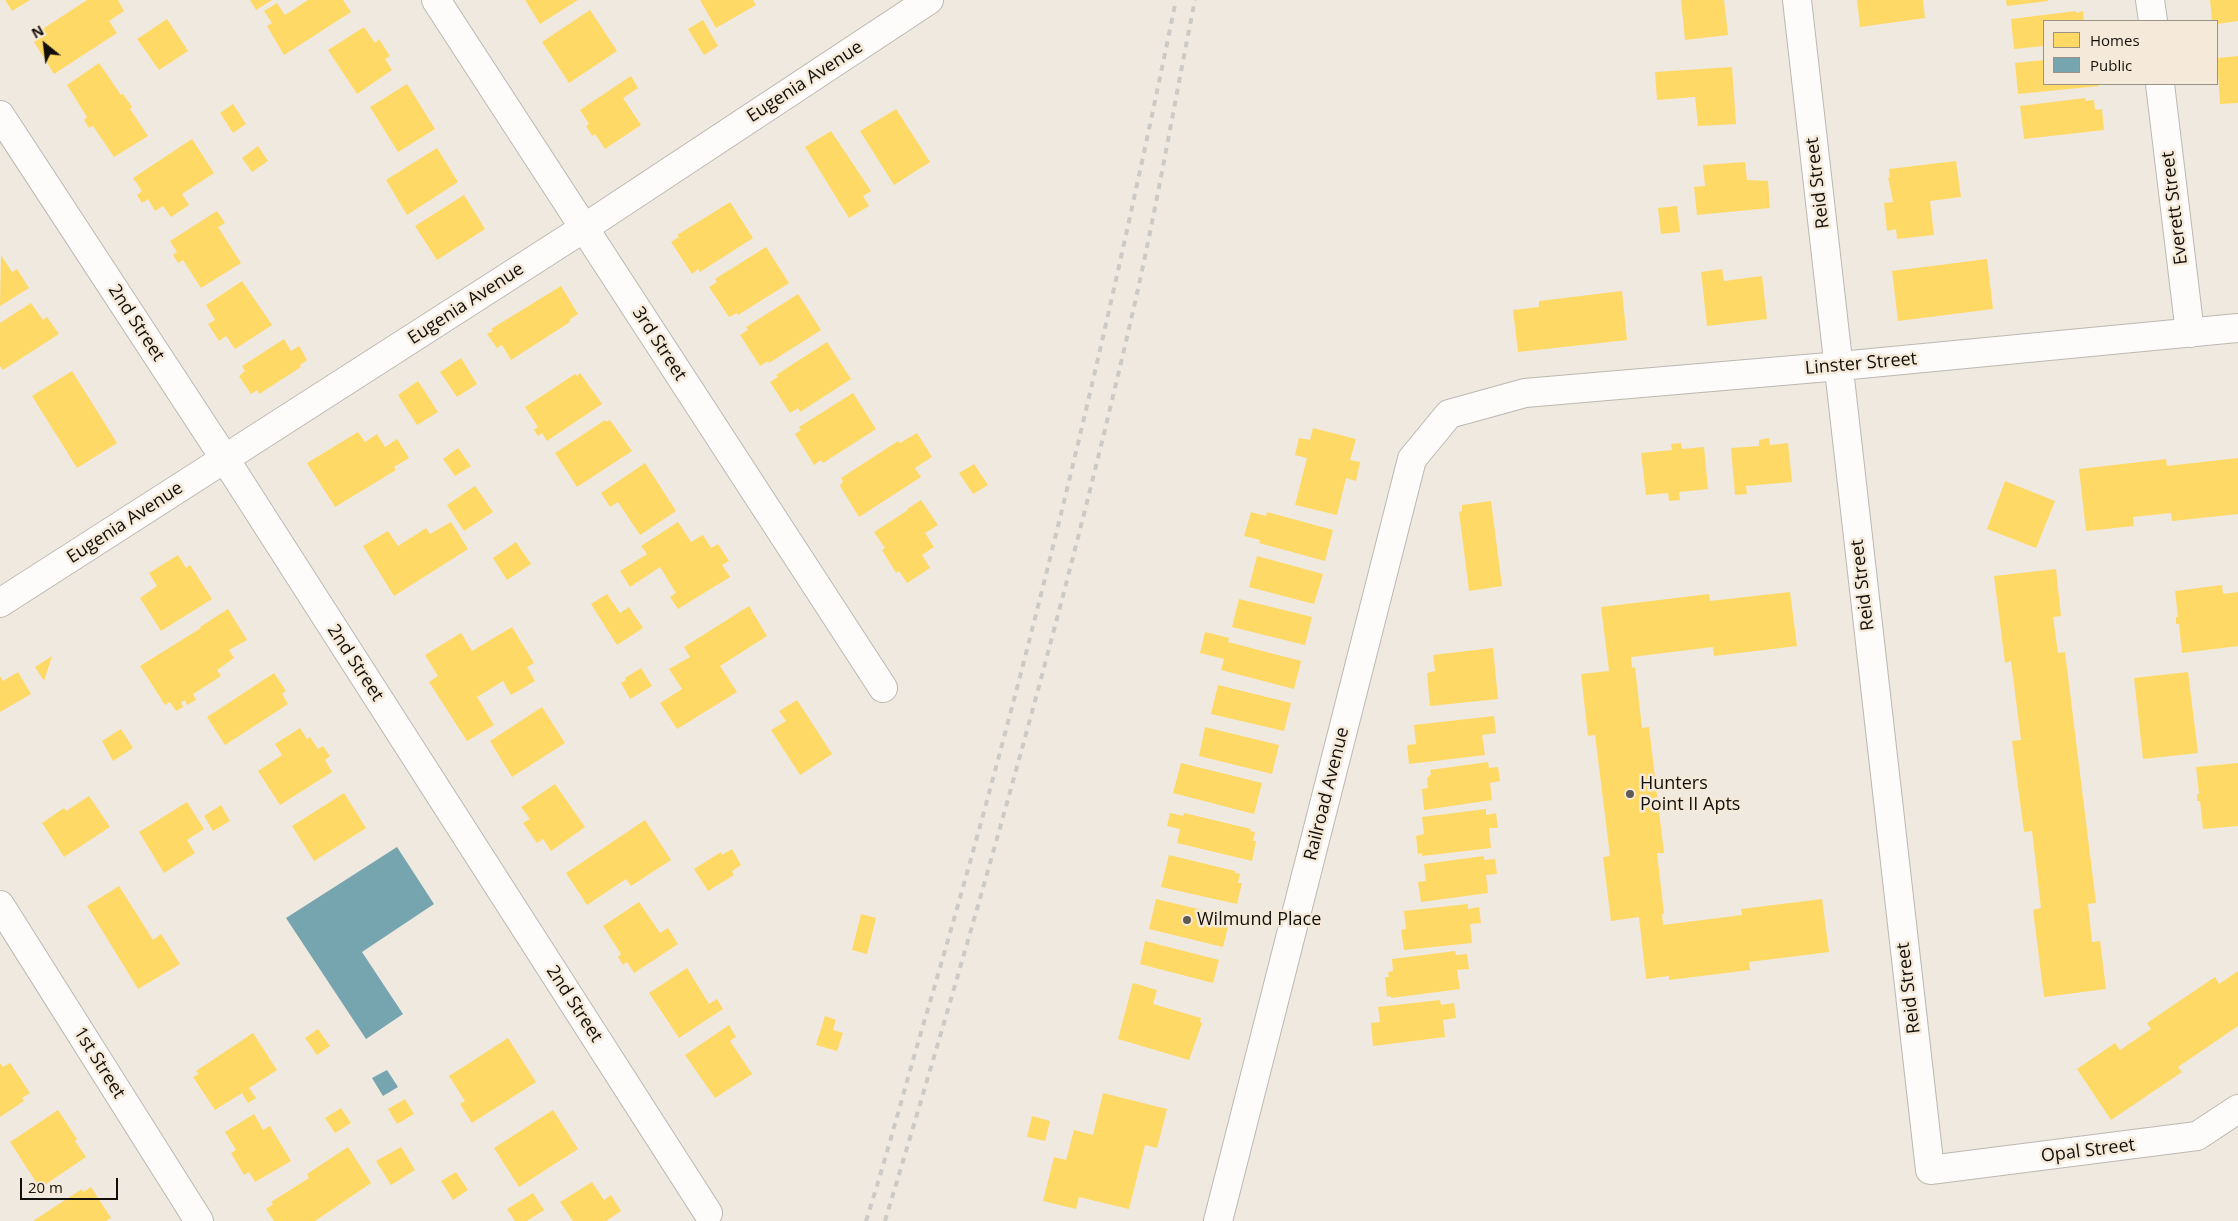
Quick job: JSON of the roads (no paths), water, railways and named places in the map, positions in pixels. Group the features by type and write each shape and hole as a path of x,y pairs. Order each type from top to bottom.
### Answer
{"street":[{"name":"3rd Street","path":"436,0 883,688"},
{"name":"Eugenia Avenue","path":"0,603 584,228 929,0"},
{"name":"Reid Street","path":"1798,0 1840,366 1846,442 1930,1170"},
{"path":"2150,0 2153,20"},
{"name":"Everett Street","path":"2160,85 2190,333"},
{"name":"2nd Street","path":"0,114 225,459 708,1214"},
{"name":"Linster Street","path":"1484,404 1525,393 1840,366 2238,328"},
{"name":"Railroad Avenue","path":"1218,1221 1412,459 1449,414 1484,404"},
{"name":"1st Street","path":"0,905 199,1221"},
{"name":"Opal Street","path":"1930,1170 2196,1136 2238,1110"},
{"path":"1227,1185 1231,1221"}],"railway":[{"path":"866,1221 966,878 1064,504 1122,252 1176,0"},
{"path":"885,1221 986,877 1080,531 1136,298 1195,0"}],"place":[{"name":"Hunters Point II Apts","path":"1630,794"},
{"name":"Wilmund Place","path":"1187,920"}]}
